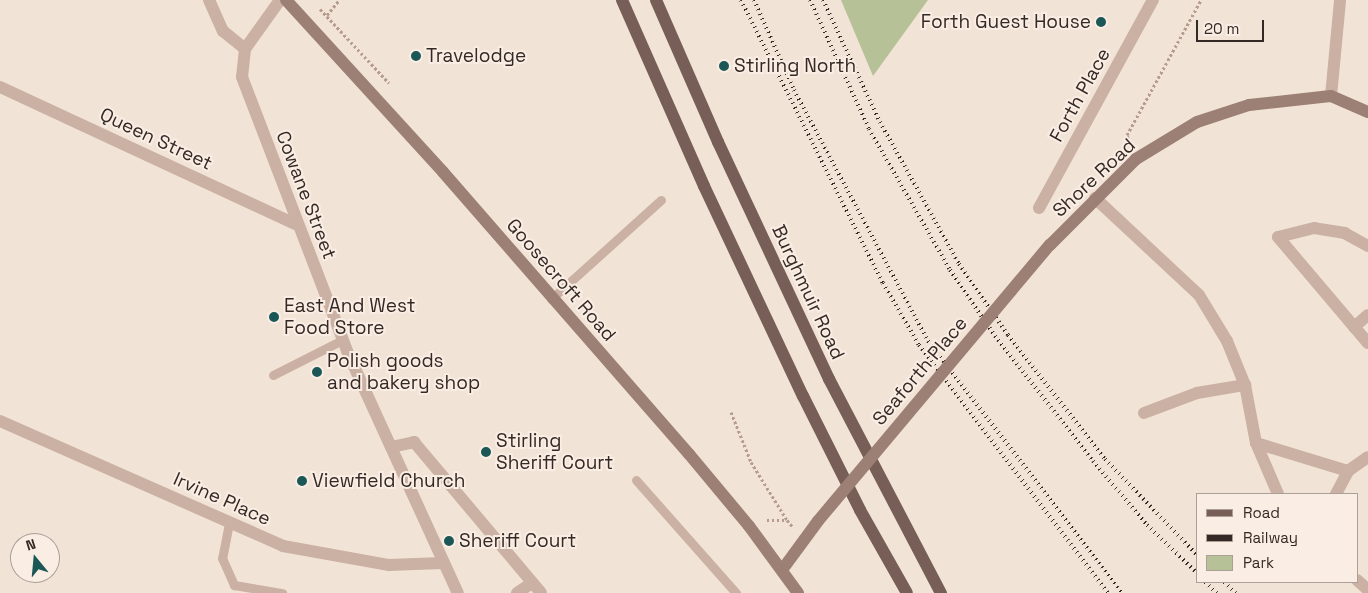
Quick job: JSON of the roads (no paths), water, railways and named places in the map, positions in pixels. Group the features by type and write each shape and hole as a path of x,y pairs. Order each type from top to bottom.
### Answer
{"main road":[{"path":"622,0 704,186 799,387 860,510 907,593"},
{"name":"Burghmuir Road","path":"656,0 718,142 829,379 941,593"}],"street":[{"path":"209,0 223,31 244,49 280,0"},
{"name":"Goosecroft Road","path":"286,0 442,172 689,454 782,570 798,593"},
{"name":"Forth Place","path":"1039,208 1154,0"},
{"path":"1340,0 1331,96 1368,112"},
{"name":"Cowane Street","path":"244,49 242,77 296,224 344,346 442,563 458,593"},
{"name":"Queen Street","path":"0,87 296,224"},
{"name":"Shore Road","path":"1050,245 1136,159 1197,122 1249,105 1331,96"},
{"path":"1095,198 1199,295 1227,341 1245,385 1256,443 1278,493"},
{"path":"1368,246 1345,233 1314,228 1278,237 1368,343"},
{"name":"Seaforth Place","path":"782,570 818,521 1050,245"},
{"path":"1354,327 1368,315"},
{"path":"1144,413 1197,393 1245,385"},
{"name":"Irvine Place","path":"0,421 283,546 389,565 442,563"},
{"path":"391,448 414,442 536,588 517,593"},
{"path":"1256,443 1348,471"},
{"path":"1337,493 1348,471 1368,457"},
{"path":"1358,581 1368,590"}],"lane":[{"path":"552,299 661,200"},
{"path":"273,375 344,346"},
{"path":"636,480 736,593"},
{"path":"229,523 222,558 234,585 282,593"}],"railway":[{"path":"741,0 883,283 919,345 1108,593"},
{"path":"754,0 794,90 928,341 1122,593"},
{"path":"810,0 869,129 950,270 995,336 1093,461 1147,525 1196,572"},
{"path":"823,0 880,122 959,264 1008,335 1105,459 1196,554"},
{"path":"1206,583 1217,593"},
{"path":"1225,583 1236,593"}],"place":[{"name":"Forth Guest House","path":"1101,22"},
{"name":"Travelodge","path":"416,56"},
{"name":"Stirling North","path":"724,66"},
{"name":"East And West Food Store","path":"274,317"},
{"name":"Polish goods and bakery shop","path":"317,372"},
{"name":"Stirling Sheriff Court","path":"486,452"},
{"name":"Viewfield Church","path":"302,481"},
{"name":"Sheriff Court","path":"449,541"}]}
